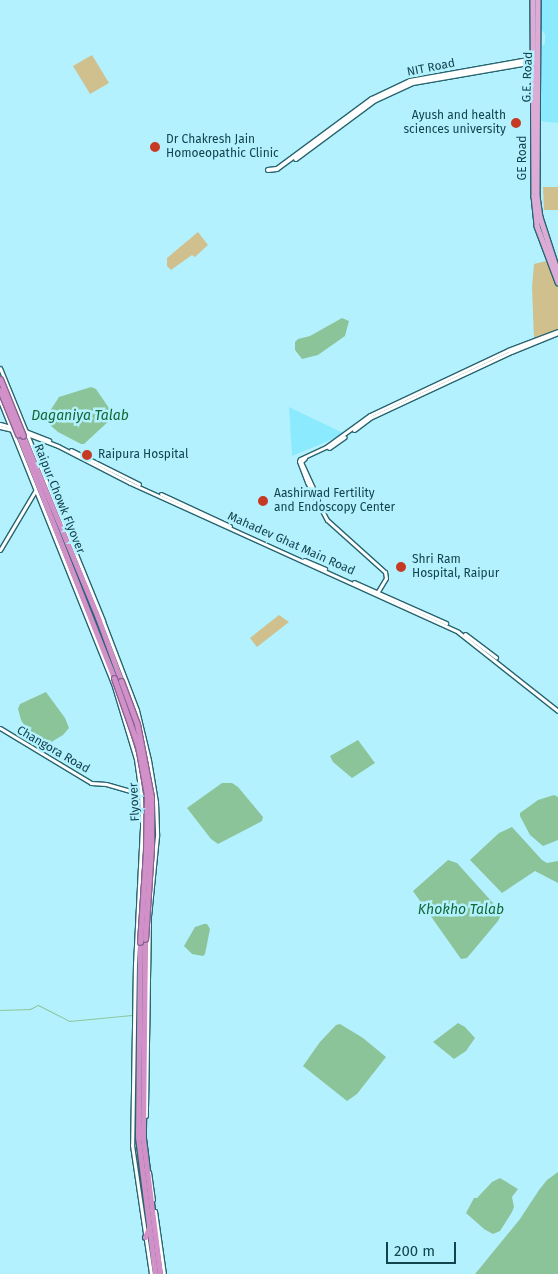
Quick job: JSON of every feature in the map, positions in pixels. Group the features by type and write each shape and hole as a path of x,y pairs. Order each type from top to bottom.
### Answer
{"highway":[{"name":"Raipur Chowk Flyover","path":"0,379 63,542 70,570 104,656"},
{"name":"Raipur Chowk Flyover","path":"0,390 63,542 80,570 116,675"},
{"name":"Flyover","path":"104,656 121,681 137,724 151,797 151,847 142,941 137,954 138,1137 149,1227"},
{"name":"Flyover","path":"116,675 138,746 147,795 142,941"},
{"path":"142,941 147,947 143,1138 154,1221 156,1274"},
{"path":"146,1237 149,1227"},
{"path":"149,1227 156,1259 162,1274"}],"main road":[{"path":"534,0 537,39"},
{"name":"G.E. Road","path":"538,0 536,60 537,196 540,217 558,272"},
{"name":"NIT Road","path":"269,171 278,171 374,101 413,83 536,60"},
{"name":"GE Road","path":"536,60 534,196 538,226 558,282"}],"street":[{"path":"378,593 386,578 385,572 327,520 307,482 299,461 300,458 326,447 370,415 508,350 558,332"},
{"path":"0,368 136,710 150,760 156,802 157,836 147,947"},
{"path":"0,401 70,570"},
{"name":"Mahadev Ghat Main Road","path":"0,426 26,432 59,444 134,482 469,636 558,710"},
{"path":"0,550 36,491"},
{"path":"104,656 132,742 141,794 142,844 132,1144 151,1274"},
{"name":"Changora Road","path":"0,728 91,782 106,784 141,794 156,802"},
{"path":"154,1221 162,1274"}],"shaded area":[{"path":"540,0 558,0 558,123 540,121 542,46 545,43 545,34 541,29"},
{"path":"92,55 109,83 90,94 73,66"},
{"path":"543,187 558,187 558,210 544,210"},
{"path":"198,232 208,245 195,257 192,255 171,270 167,266 167,258"},
{"path":"546,261 558,287 558,330 534,339 532,287 534,264"},
{"path":"289,407 345,434 292,456"},
{"path":"279,615 289,622 257,647 250,638"}],"water":[{"path":"342,318 349,321 345,336 318,355 302,359 295,350 295,342"},
{"name":"Daganiya Talab","path":"91,387 96,389 113,414 111,419 84,444 81,444 58,432 51,426 48,414 59,397"},
{"path":"46,692 65,718 69,728 63,735 48,744 39,746 35,743 21,720 18,709 20,704"},
{"path":"358,740 375,763 352,778 333,762 330,756"},
{"path":"222,783 232,783 238,787 263,817 262,821 218,844 211,839 187,808"},
{"path":"554,795 558,797 558,840 543,846 530,835 520,813 538,800"},
{"path":"512,827 542,860 547,863 558,861 558,883 535,871 502,893 470,860 499,833"},
{"name":"Khokho Talab","path":"448,860 457,863 502,913 498,921 467,958 461,959 413,891"},
{"path":"207,924 210,929 205,954 203,956 192,954 184,946 195,927"},
{"path":"458,1023 465,1027 475,1038 466,1051 454,1059 433,1042"},
{"path":"340,1024 363,1038 386,1057 357,1094 347,1101 303,1066 320,1042 336,1025"},
{"path":"558,1172 558,1274 475,1274 520,1219 547,1180"},
{"path":"500,1178 518,1189 512,1197 514,1207 512,1212 500,1231 493,1234 484,1229 466,1213 474,1198 477,1198 492,1182"}],"waterway":[{"path":"0,1010 30,1009 38,1005 69,1021 132,1015"}],"place":[{"name":"Ayush and health sciences university","path":"516,123"},
{"name":"Dr Chakresh Jain Homoeopathic Clinic","path":"155,147"},
{"name":"Raipura Hospital","path":"87,455"},
{"name":"Aashirwad Fertility and Endoscopy Center","path":"263,501"},
{"name":"Shri Ram Hospital, Raipur","path":"401,567"}]}
